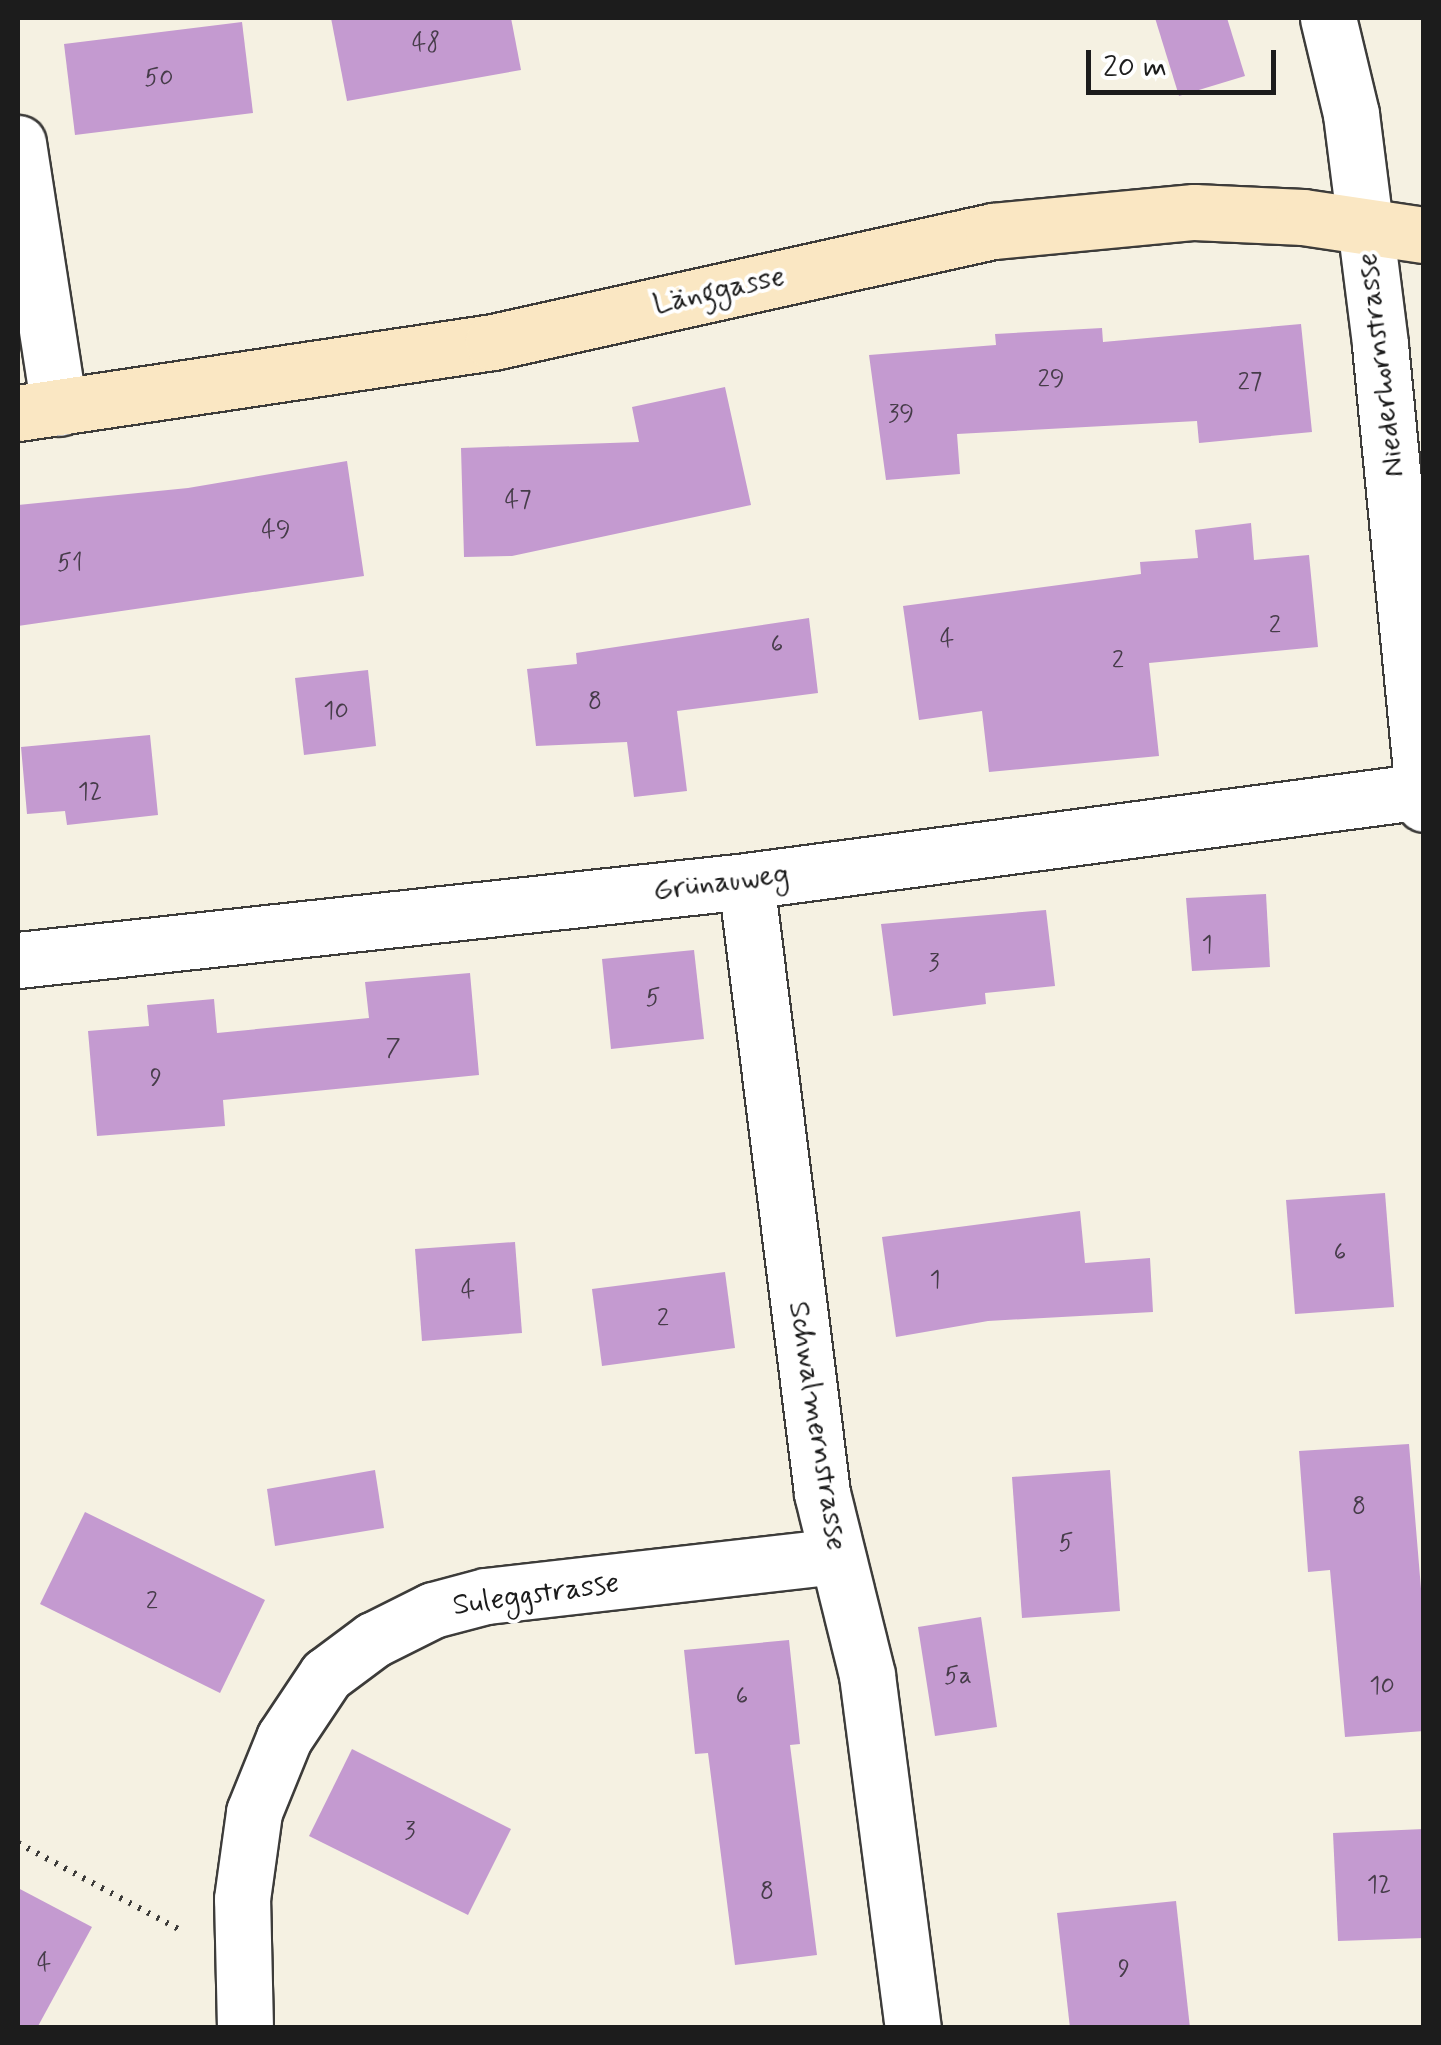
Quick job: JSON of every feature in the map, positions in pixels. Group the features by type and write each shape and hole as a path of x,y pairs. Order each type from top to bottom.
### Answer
{"street":[{"name":"Niederhornstrasse","path":"1328,18 1351,114 1405,569 1424,804"},
{"path":"18,143 38,410"},
{"name":"Länggasse","path":"38,410 493,342 994,231 1194,212 1364,224 1424,234"},
{"name":"Grünauweg","path":"18,960 746,881 1423,790"},
{"name":"Schwalmernstrasse","path":"746,881 822,1493 867,1675 913,2028"},
{"name":"Suleggstrasse","path":"245,2028 242,1900 254,1812 278,1753 326,1674 373,1640 433,1610 486,1596 836,1556"}],"path":[{"path":"18,1843 244,1964"}],"building":[{"path":"331,18 511,18 521,70 347,101"},
{"path":"1155,18 1227,18 1245,76 1179,96"},
{"path":"242,22 253,113 75,135 64,44"},
{"path":"1301,324 1312,432 1199,443 1197,421 957,434 960,474 886,480 869,355 996,345 995,334 1102,328 1103,342"},
{"path":"725,387 751,505 512,556 464,557 461,448 639,442 632,407"},
{"path":"347,461 364,576 18,626 18,505 188,488"},
{"path":"1251,523 1254,560 1309,555 1318,647 1149,663 1159,756 989,772 982,711 919,720 903,606 1141,574 1140,562 1198,558 1195,530"},
{"path":"809,618 818,693 677,711 687,791 634,797 627,742 536,746 527,669 577,664 576,653"},
{"path":"368,670 376,746 304,755 295,678"},
{"path":"150,735 158,815 67,825 65,811 27,814 21,747"},
{"path":"1266,894 1270,967 1192,971 1186,898"},
{"path":"1046,910 1055,986 985,993 986,1004 893,1016 881,924"},
{"path":"694,950 704,1039 611,1049 602,959"},
{"path":"470,973 479,1075 223,1100 225,1126 97,1136 88,1031 149,1026 147,1005 214,999 217,1033 369,1018 365,982"},
{"path":"1385,1193 1394,1307 1295,1314 1286,1200"},
{"path":"1080,1211 1085,1263 1150,1258 1153,1312 988,1321 896,1337 882,1237"},
{"path":"515,1242 522,1333 422,1341 415,1249"},
{"path":"725,1272 735,1348 602,1366 592,1289"},
{"path":"1409,1444 1424,1625 1424,1731 1345,1737 1330,1570 1308,1572 1299,1451"},
{"path":"375,1470 384,1528 275,1546 267,1489"},
{"path":"1110,1470 1120,1611 1022,1618 1012,1477"},
{"path":"85,1512 265,1600 220,1693 40,1604"},
{"path":"981,1617 997,1727 935,1736 918,1627"},
{"path":"789,1640 800,1744 790,1745 817,1955 735,1965 708,1753 695,1754 684,1650"},
{"path":"352,1749 511,1829 468,1915 309,1836"},
{"path":"1424,1829 1424,1938 1338,1941 1333,1833"},
{"path":"18,1888 92,1927 37,2028 18,2028"},
{"path":"1176,1901 1190,2028 1070,2028 1057,1913"}]}
